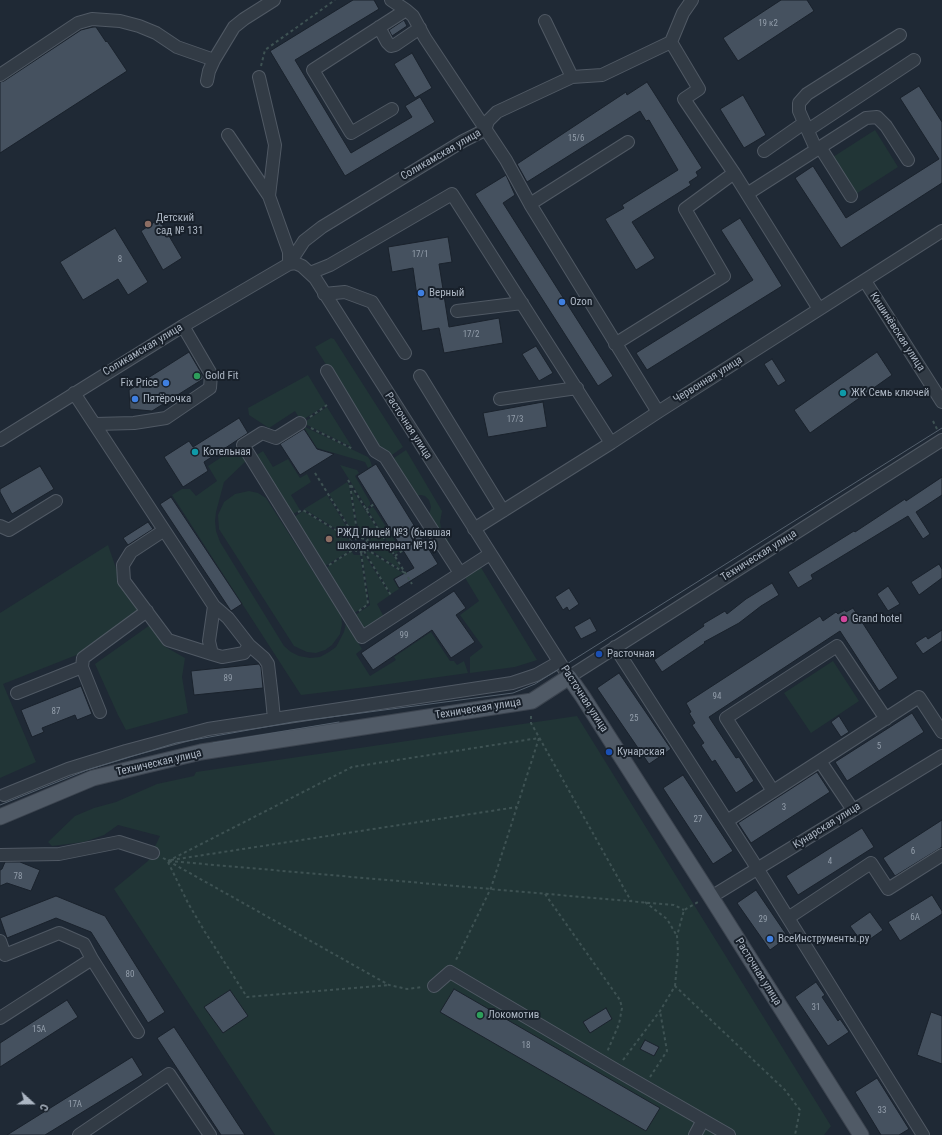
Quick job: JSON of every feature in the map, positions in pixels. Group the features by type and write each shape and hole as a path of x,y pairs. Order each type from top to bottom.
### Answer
{"main road":[{"name":"Техническая улица","path":"0,817 93,778 201,752 532,701 569,677"},
{"name":"Расточная улица","path":"569,677 583,696 705,899 861,1135"}],"street":[{"path":"207,81 214,60 234,27 274,0"},
{"path":"391,0 413,16 484,130 506,160 530,204 658,412"},
{"path":"692,0 683,13 671,42 699,89 684,100 734,173 819,309"},
{"path":"392,109 351,133 313,70 406,10"},
{"path":"0,75 78,23 92,19 120,21 139,26 156,33 177,47 214,60"},
{"path":"545,21 572,77"},
{"path":"380,27 387,42 391,46 395,45 420,28"},
{"path":"851,196 818,148 806,127 799,111 799,103 807,94 900,34"},
{"name":"Соликамская улица","path":"0,440 183,326 289,264 304,241 322,227 463,141 484,130 488,121 497,112 572,77 602,75 671,42"},
{"path":"764,151 806,127 914,60"},
{"path":"259,77 275,145 269,196"},
{"path":"747,194 866,118 877,117 886,126 908,160"},
{"path":"228,135 269,196 289,252 289,264 295,263 306,270 330,265 452,194 611,443"},
{"path":"530,204 628,142"},
{"path":"615,344 724,276 685,209 734,173"},
{"name":"Червонная улица","path":"474,530 942,231"},
{"name":"Расточная улица","path":"306,270 324,294 569,677"},
{"name":"Кишинёвская улица","path":"864,281 942,402"},
{"path":"324,294 344,292 372,302 405,353"},
{"path":"457,311 522,303"},
{"path":"95,424 134,423 166,418 210,388 211,374 183,326"},
{"path":"328,371 375,451 385,456 460,573"},
{"path":"420,376 503,512"},
{"path":"500,399 576,388"},
{"path":"74,393 163,531 214,606 228,618 249,645 264,658 268,664 274,719"},
{"path":"300,423 276,438 262,433 243,446 362,637 490,554"},
{"name":"Техническая улица","path":"569,677 942,440"},
{"path":"0,526 9,530 56,501"},
{"path":"163,531 131,552 123,565 124,581 168,640 222,657 244,652 249,645"},
{"path":"212,654 209,641 214,606"},
{"path":"100,712 82,667 83,658 147,612"},
{"path":"773,791 726,718 831,650 838,646 886,719"},
{"path":"615,647 727,821 923,1135"},
{"path":"4,794 68,770 126,751 208,729 512,683 536,675 559,662"},
{"path":"17,693 82,667"},
{"path":"727,821 919,697 942,732"},
{"name":"Кунарская улица","path":"705,899 942,756"},
{"path":"820,761 853,810"},
{"path":"0,855 59,854 119,842 153,853"},
{"path":"788,918 871,863 888,889 942,855"},
{"path":"0,941 5,955 59,933 84,944 138,1032"},
{"path":"0,1018 92,959"},
{"path":"434,986 450,972 729,1135"},
{"path":"79,1135 170,1074 210,1135"},
{"path":"695,1135 703,1120"}],"path":[{"path":"259,77 265,50 335,0"},
{"path":"300,423 327,405"},
{"path":"300,423 353,449"},
{"path":"315,473 357,538 364,539 366,541"},
{"path":"348,480 412,584"},
{"path":"350,484 357,538"},
{"path":"366,510 374,504"},
{"path":"289,518 303,510 354,541"},
{"path":"366,541 380,532"},
{"path":"354,549 352,548 354,541 357,538"},
{"path":"350,618 368,604 364,551 367,543 366,541"},
{"path":"321,570 354,549"},
{"path":"354,549 355,551 364,551 406,573"},
{"path":"395,556 403,550"},
{"path":"364,551 392,597"},
{"path":"531,716 531,723 631,901"},
{"path":"450,972 491,888 540,738"},
{"path":"168,861 352,767 540,738"},
{"path":"168,861 517,807"},
{"path":"153,853 390,985 407,989 434,986"},
{"path":"168,861 645,902 674,905 684,910"},
{"path":"168,861 188,903 247,997 390,985"},
{"path":"544,893 620,1000 622,1008 619,1024 603,1062"},
{"path":"616,1070 660,1011 675,986 678,952 677,936 684,910 705,899"},
{"path":"645,902 667,919 677,936"},
{"path":"675,986 785,1090 800,1110 796,1135"},
{"path":"645,1086 666,1051 660,1011"}],"green space":[{"path":"875,130 898,167 856,194 833,157"},
{"path":"331,338 334,339 403,447 389,457 380,450 315,347"},
{"path":"308,375 326,405 301,421 295,411 269,428 249,415 248,408"},
{"path":"327,407 352,447 303,423"},
{"path":"303,426 368,457 372,466 368,468 365,462 317,448"},
{"path":"237,447 246,461 224,482 216,512 216,531 220,542 284,646 299,656 310,658 320,657 336,647 344,632 346,623 362,649 356,654 370,676 396,660 394,657 431,632 450,661 454,661 457,665 464,661 468,673 301,695 172,495 182,489 190,489 196,496 217,481 208,466"},
{"path":"406,450 442,511 440,522 441,528 451,546 449,547 440,531 436,531 429,515 431,507 429,500 425,496 414,496 391,460"},
{"path":"263,451 273,467 288,459 300,478 307,474 311,482 291,495 300,510 293,514 255,456"},
{"path":"340,465 357,470 359,473 355,476 370,502 370,505 367,508"},
{"path":"347,482 349,485 357,535 355,535 329,494"},
{"path":"351,488 379,532 368,539 359,534"},
{"path":"249,491 258,493 266,498 341,615 342,624 340,634 332,645 325,650 316,653 307,652 294,646 219,529 218,515 224,502 235,494"},
{"path":"327,495 353,537 351,538 304,509"},
{"path":"372,507 399,547 399,551 395,554 368,510"},
{"path":"303,511 350,540 351,550 325,566 294,517"},
{"path":"380,534 402,570 369,549 369,540"},
{"path":"108,545 122,586 139,611 79,654 3,684 36,762 0,778 0,613"},
{"path":"351,551 354,555 360,555 368,604 353,614 326,568"},
{"path":"368,551 403,573 393,579 399,589 391,594 366,553"},
{"path":"364,554 390,595 377,604 384,617 363,631 354,616 370,605 362,555"},
{"path":"480,566 537,660 515,667 470,673 470,657 483,647 460,615 479,601 464,576"},
{"path":"150,625 164,646 185,658 182,677 188,713 126,730 95,664"},
{"path":"833,661 859,701 811,733 784,693"},
{"name":"Локомотив","path":"577,716 831,1126 824,1135 275,1135 114,889 148,861 160,836 118,825 104,835 84,842 52,846 48,842 75,816 94,808 116,802 157,784 194,776 196,772"}],"building":[{"path":"353,0 374,0 379,9 295,60 351,153 412,117 405,106 420,97 435,122 345,176 270,51"},
{"path":"781,0 807,0 814,11 738,61 723,38"},
{"path":"404,20 407,26 392,36 389,30"},
{"path":"96,27 106,42 107,41 127,71 0,153 0,82 4,81 81,30"},
{"path":"412,53 432,88 415,98 394,64"},
{"path":"647,82 702,168 696,172 698,176 689,182 691,185 632,222 655,258 636,270 605,219 624,208 622,205 678,170 649,120 646,121 640,111 527,182 517,164 626,92 627,95"},
{"path":"919,86 942,122 942,183 841,248 795,178 813,166 846,218 939,159 900,98"},
{"path":"743,95 766,135 744,148 720,109"},
{"path":"506,175 515,195 503,203 613,376 598,386 475,194"},
{"path":"740,218 782,286 647,370 636,353 753,280 721,230"},
{"path":"159,219 182,258 163,270 141,231"},
{"path":"115,228 148,282 128,295 118,279 83,300 60,262"},
{"path":"448,237 452,262 439,264 449,327 499,318 503,343 444,353 439,328 422,331 413,268 392,272 388,247"},
{"path":"536,346 553,373 539,381 522,354"},
{"path":"189,352 203,376 203,379 152,411 130,409 129,390"},
{"name":"ЖК Семь ключей","path":"877,352 892,375 810,433 794,410"},
{"path":"772,359 786,381 778,386 764,364"},
{"path":"543,402 547,427 488,437 483,413"},
{"name":"Котельная","path":"239,418 248,433 204,462 208,471 183,487 164,457 189,441 193,447"},
{"path":"304,429 317,449 334,454 300,475 280,444"},
{"path":"376,464 438,564 399,588 394,579 414,568 357,476"},
{"path":"40,466 54,489 12,514 0,492 0,489"},
{"path":"942,477 942,495 916,512 930,534 923,539 908,516 811,575 813,579 798,588 788,572 854,531 855,532 905,499 906,501"},
{"path":"171,497 242,604 231,611 160,504"},
{"path":"148,522 153,529 128,545 123,538"},
{"path":"939,564 942,569 942,578 919,595 911,582"},
{"path":"772,583 779,595 761,606 739,623 704,642 705,643 662,672 654,660 704,626 703,624 725,611 727,614 746,599"},
{"path":"888,586 900,604 888,611 877,594"},
{"path":"569,588 579,604 569,611 567,607 563,610 555,597"},
{"path":"454,591 466,608 456,615 475,642 451,658 432,630 373,670 361,653"},
{"path":"853,608 898,678 879,691 840,631 709,717 736,758 739,757 754,781 736,793 715,760 712,762 701,745 704,743 692,725 695,723 689,713 691,712 686,703 820,616 823,621 836,612 838,614"},
{"path":"590,618 597,631 581,639 574,627"},
{"path":"942,630 942,641 923,654 915,643 926,636 928,639"},
{"path":"259,664 261,667 263,688 194,695 191,671"},
{"path":"619,673 671,749 649,764 597,688"},
{"path":"81,686 92,714 77,720 75,715 42,728 44,732 32,737 21,710"},
{"path":"912,713 924,732 847,781 835,762"},
{"path":"839,716 849,732 841,737 831,722"},
{"path":"817,772 830,792 751,843 738,823"},
{"path":"683,775 733,851 713,864 663,788"},
{"path":"942,820 942,847 895,876 883,858"},
{"path":"862,828 874,847 798,895 786,876"},
{"path":"5,862 20,862 40,870 31,891 7,883 0,886 0,870"},
{"path":"756,890 788,937 770,950 737,903"},
{"path":"932,895 942,911 942,914 900,941 888,922"},
{"path":"56,896 105,916 165,1012 148,1023 91,932 56,918 7,938 0,918"},
{"path":"870,912 883,930 863,944 850,926"},
{"path":"816,982 825,995 822,997 838,1021 840,1019 849,1032 828,1046 795,997"},
{"path":"454,989 660,1108 646,1131 440,1012"},
{"path":"230,990 248,1016 223,1033 204,1007"},
{"path":"67,1000 78,1017 0,1067 0,1043"},
{"path":"606,1008 612,1019 590,1033 583,1022"},
{"path":"931,1012 942,1016 942,1064 917,1055"},
{"path":"174,1027 245,1135 221,1135 157,1038"},
{"path":"645,1040 659,1047 654,1056 640,1049"},
{"path":"132,1057 143,1075 45,1135 7,1135"},
{"path":"877,1078 909,1129 899,1135 881,1135 855,1092"}],"tram line":[{"path":"0,805 87,770 176,743 293,722 513,693 535,684 942,428"},
{"path":"213,743 339,722"}],"place":[{"name":"Детский сад № 131","path":"148,224"},
{"name":"Верный","path":"421,293"},
{"name":"Ozon","path":"562,302"},
{"name":"Gold Fit","path":"197,376"},
{"name":"Fix Price","path":"166,383"},
{"name":"ЖК Семь ключей","path":"843,393"},
{"name":"Пятёрочка","path":"135,399"},
{"name":"Котельная","path":"195,452"},
{"name":"РЖД Лицей №3 (бывшая школа-интернат №13)","path":"329,539"},
{"name":"Grand hotel","path":"844,619"},
{"name":"Расточная","path":"599,654"},
{"name":"Кунарская","path":"609,752"},
{"name":"ВсеИнструменты.ру","path":"770,939"},
{"name":"Локомотив","path":"480,1015"}]}
